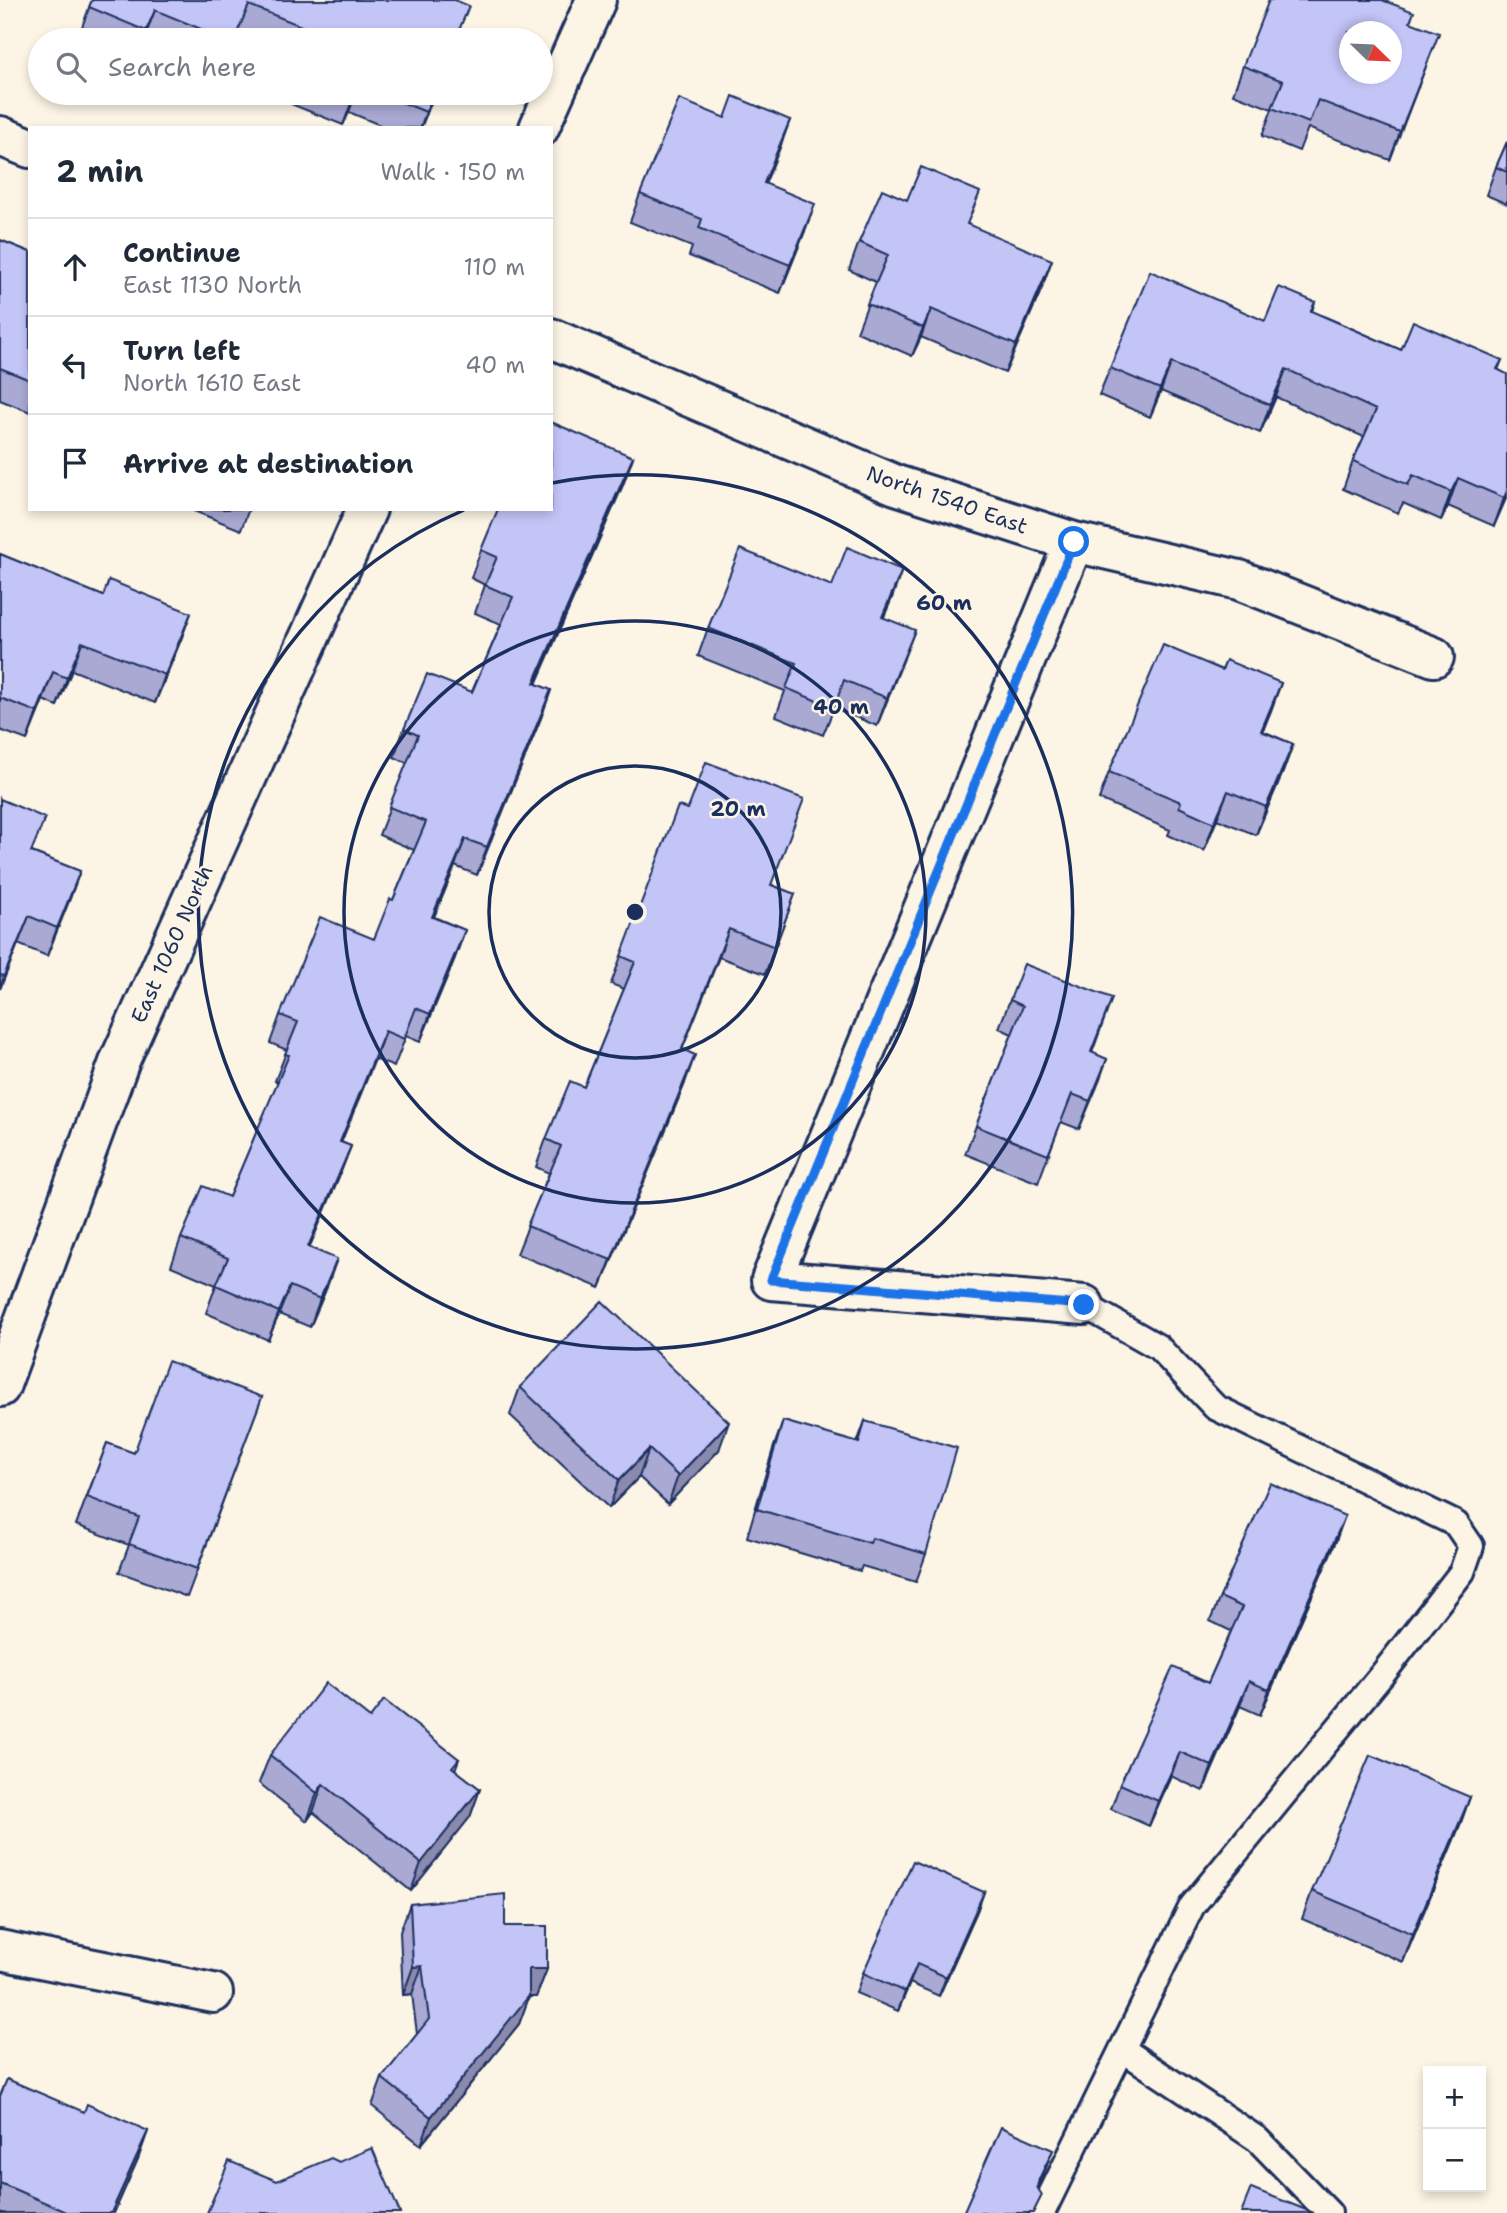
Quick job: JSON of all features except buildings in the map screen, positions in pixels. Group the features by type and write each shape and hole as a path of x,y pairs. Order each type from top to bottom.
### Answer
{"street":[{"path":"553,97 596,0"},
{"path":"540,126 549,105"},
{"path":"0,135 28,147"},
{"name":"North 1540 East","path":"553,339 896,485 1074,542 1239,580 1434,657"},
{"name":"East 1060 North","path":"0,1387 120,1060 366,511"},
{"path":"1074,542 771,1280 1084,1305"},
{"path":"0,1950 213,1993"}],"lane":[{"path":"1042,2213 1192,1906 1394,1660 1462,1572 1471,1546 1456,1524 1215,1407 1158,1347 1084,1305"},
{"path":"1122,2049 1257,2139 1329,2213"}],"route":[{"path":"1074,542 771,1280 1084,1305"}]}
